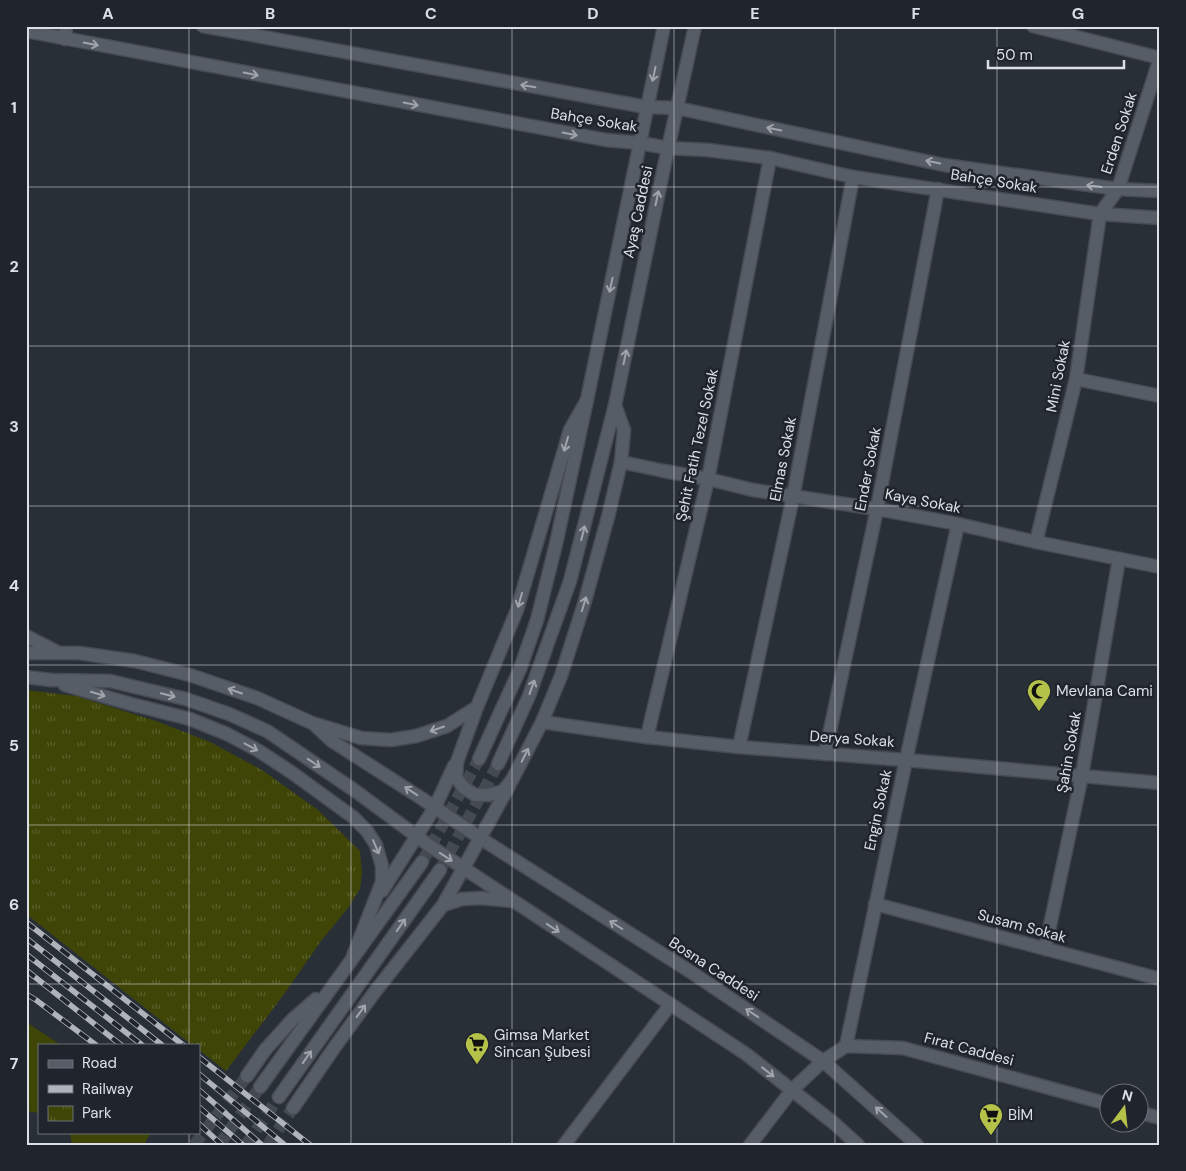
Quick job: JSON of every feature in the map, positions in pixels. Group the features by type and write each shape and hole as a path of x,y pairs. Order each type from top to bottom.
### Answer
{"street":[{"name":"Bahçe Sokak","path":"203,26 646,107 677,108 944,165 1118,189 1160,191"},
{"name":"Ayaş Caddesi","path":"480,759 520,669 537,620 556,544 587,400 664,26"},
{"name":"Ayaş Caddesi","path":"498,764 529,696 570,581 615,405 695,26"},
{"path":"1033,26 1160,58"},
{"name":"Bahçe Sokak","path":"26,31 66,33 606,140 770,158 853,177 1100,214 1160,218"},
{"name":"Erden Sokak","path":"1100,214 1118,189 1160,58"},
{"name":"Şehit Fatih Tezel Sokak","path":"647,737 708,479 770,158"},
{"name":"Elmas Sokak","path":"739,747 792,496 853,177"},
{"name":"Ender Sokak","path":"825,754 877,508 938,189"},
{"name":"Mini Sokak","path":"1036,542 1076,379 1100,214"},
{"path":"1076,379 1160,396"},
{"path":"375,902 435,807 457,762 477,707 517,610 570,430 587,400"},
{"path":"293,1108 334,1048 443,906 542,722 561,676 582,610 621,462 624,430 615,405"},
{"name":"Kaya Sokak","path":"621,462 753,490 877,508 1160,567"},
{"name":"Engin Sokak","path":"846,1046 958,524"},
{"name":"Şahin Sokak","path":"1045,949 1082,775 1119,559"},
{"path":"26,636 60,653"},
{"path":"26,653 79,653 135,661 190,675 257,698 312,723 361,738 391,740 416,736 446,726 477,707"},
{"path":"26,677 51,680 110,681 186,699 229,714 267,731 354,790 464,869 746,1054 835,1124 858,1145"},
{"path":"51,680 190,719 227,734 292,772 353,817 367,831 376,845 382,866 382,882 353,956"},
{"name":"Derya Sokak","path":"542,722 647,737 739,747 1160,783"},
{"name":"Bosna Caddesi","path":"312,723 332,741 694,974 823,1061 917,1145"},
{"path":"457,762 456,777 463,787 475,795 489,795 503,791 512,780"},
{"path":"260,1087 422,862"},
{"path":"279,1097 440,870"},
{"path":"443,906 462,899 481,898 513,901"},
{"name":"Susam Sokak","path":"876,904 1160,979"},
{"path":"247,1076 265,1050 292,1020 332,986"},
{"path":"564,1145 670,1005"},
{"path":"750,1145 792,1090 823,1061 846,1046"},
{"name":"Fırat Caddesi","path":"846,1046 903,1048 1098,1101"}],"green space":[{"path":"26,690 76,696 156,721 210,742 262,770 318,810 360,851 362,873 360,889 348,908 321,941 282,997 226,1071 200,1051 200,1044 191,1044 26,914"},
{"path":"26,1022 59,1044 38,1044 38,1113 26,1111"},
{"path":"70,1134 150,1134 144,1145 72,1145"}],"tunnel":[{"path":"422,862 479,759"},
{"path":"440,870 498,764"},
{"path":"194,1145 247,1076"},
{"path":"219,1145 260,1087"},
{"path":"246,1145 279,1097"},
{"path":"268,1145 293,1108"}],"railway":[{"path":"26,922 182,1044"},
{"path":"26,938 161,1044"},
{"path":"26,954 141,1044"},
{"path":"26,970 120,1044"},
{"path":"26,994 95,1044"},
{"path":"200,1058 310,1145"},
{"path":"200,1075 285,1145"},
{"path":"200,1091 262,1145"},
{"path":"200,1108 243,1145"},
{"path":"200,1125 222,1145"}],"place":[{"name":"Mevlana Cami","path":"1039,712"},
{"name":"Gimsa Market Sincan Şubesi","path":"477,1065"},
{"name":"BİM","path":"991,1136"}]}
